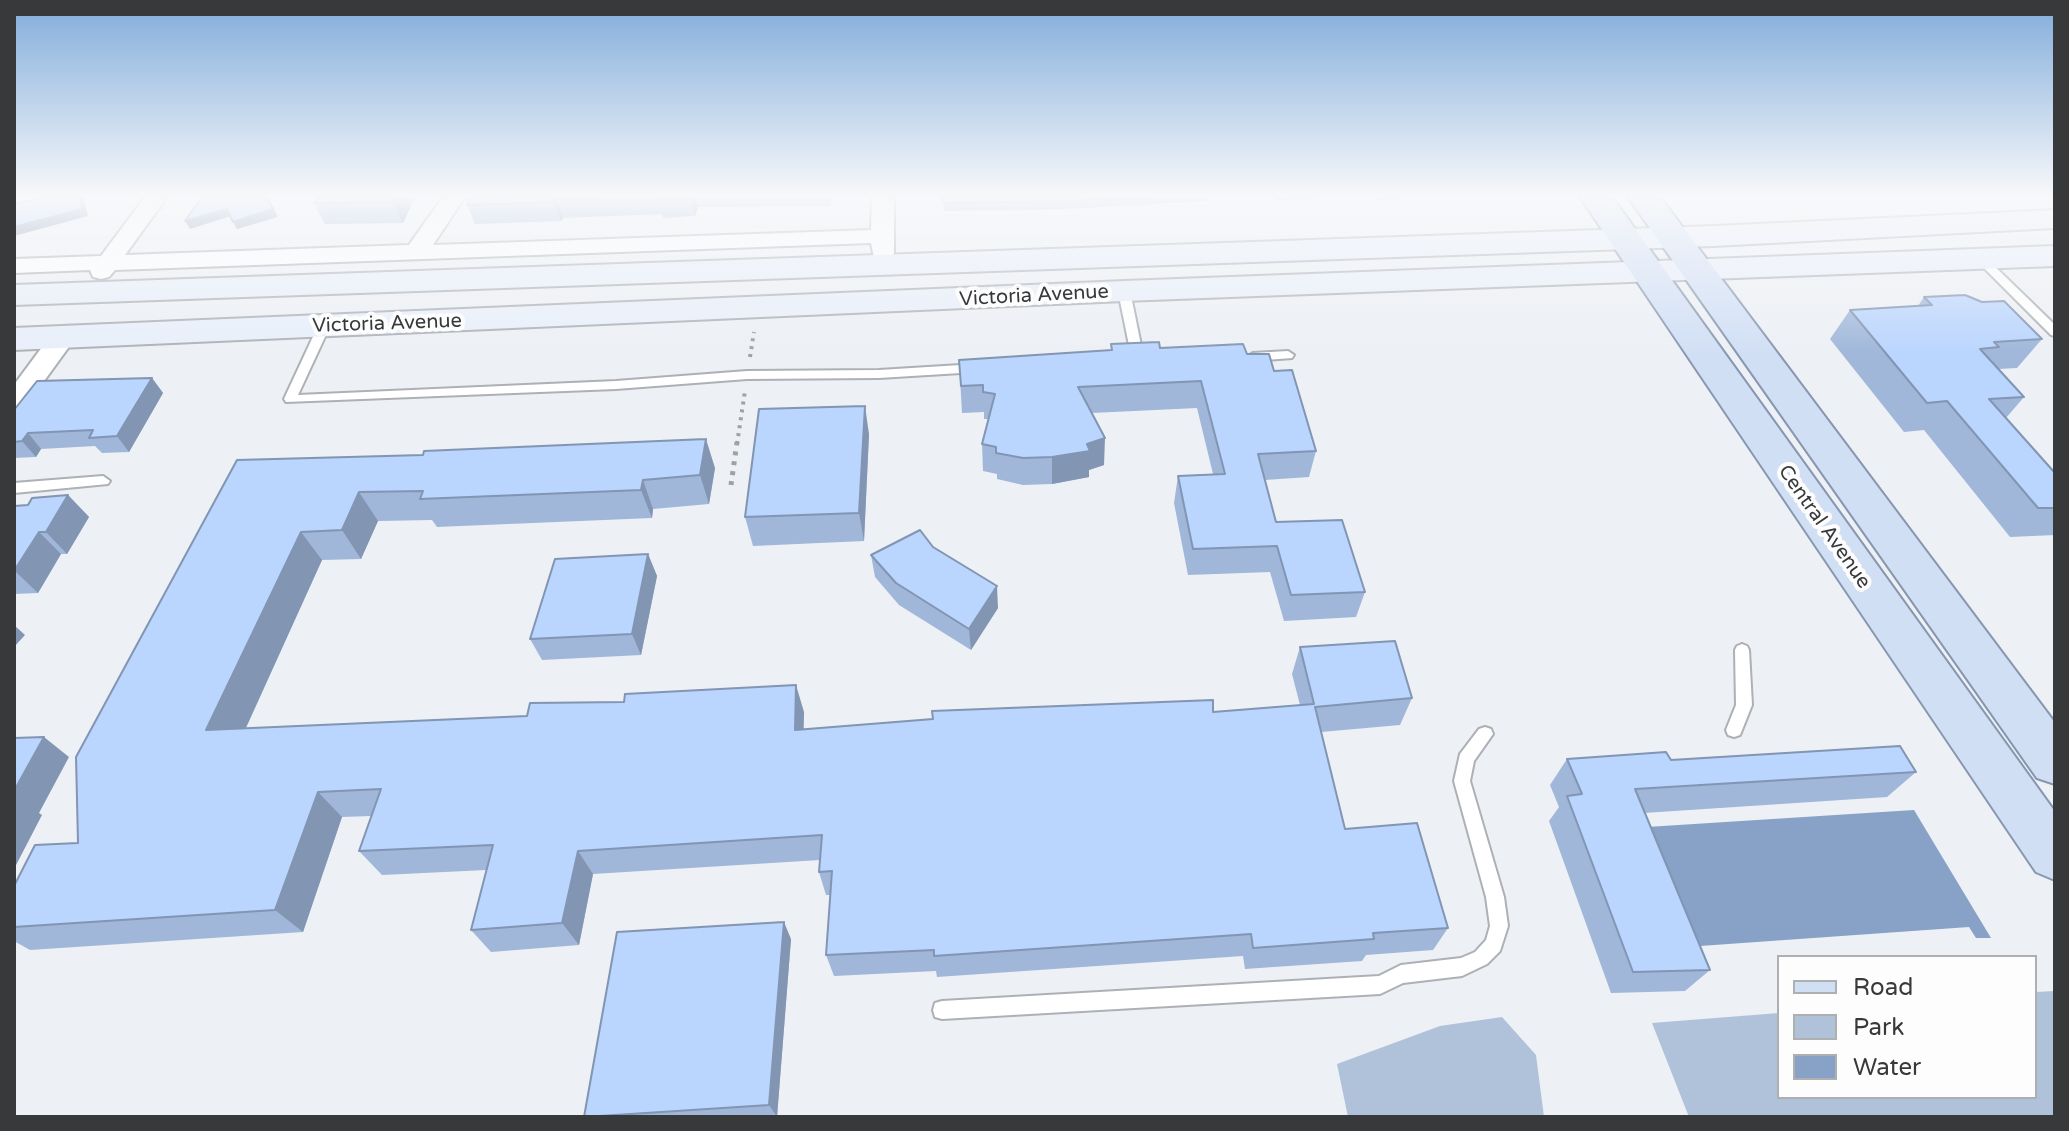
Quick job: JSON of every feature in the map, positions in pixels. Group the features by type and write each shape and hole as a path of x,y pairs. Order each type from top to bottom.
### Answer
{"main road":[{"name":"Victoria Avenue","path":"14,295 882,250 2052,259"},
{"name":"Central Avenue","path":"1656,250 2055,762"},
{"name":"Central Avenue","path":"1660,250 2055,855"},
{"name":"Victoria Avenue","path":"15,340 1124,291 1709,250"}],"street":[{"path":"85,292 118,250"},
{"path":"14,266 416,252 882,250"},
{"path":"14,404 63,337"}],"lane":[{"path":"1982,260 2055,332"},
{"path":"1124,291 1138,360"},
{"path":"324,326 290,399 600,386 747,375 879,374 987,368"},
{"path":"1243,357 1288,355"},
{"path":"1123,361 1153,360"},
{"path":"14,488 103,481"},
{"path":"1734,730 1744,705 1742,650"},
{"path":"942,1010 1380,985 1401,974 1462,967 1481,958 1494,945 1499,926 1495,897 1462,781 1466,759 1485,734"}],"path":[{"path":"731,485 746,385"}],"green space":[{"path":"2055,991 2055,1117 1689,1117 1652,1023 1777,1013 1777,1099 2037,1099 2037,992"},
{"path":"1502,1017 1536,1055 1544,1117 1348,1117 1337,1064 1440,1026"}],"water":[{"path":"1914,810 1991,938 1976,938 1969,927 1700,946 1647,827"}],"building":[{"path":"1965,295 1982,302 2004,301 2042,339 1994,342 1999,347 1980,349 2024,397 1989,399 2055,473 2055,508 2038,508 1947,401 1927,403 1850,310 1932,305 1924,297"},
{"path":"1159,342 1160,348 1243,344 1247,354 1269,354 1274,371 1292,370 1316,451 1258,454 1276,522 1342,520 1365,592 1291,595 1277,546 1193,549 1178,476 1225,474 1201,381 1078,387 1105,438 1087,444 1090,451 1023,458 996,453 996,447 982,444 995,394 983,392 983,385 961,386 959,360 1112,350 1111,344"},
{"path":"152,378 117,436 89,438 93,430 28,433 22,441 14,442 14,410 37,381"},
{"path":"865,406 859,513 745,517 759,409"},
{"path":"706,439 700,475 643,480 641,490 420,499 423,491 359,492 342,530 301,532 206,730 527,716 530,703 624,702 625,694 796,685 795,730 933,719 932,711 1213,700 1213,712 1314,704 1300,647 1395,641 1412,698 1315,707 1345,829 1417,823 1448,928 1373,933 1374,939 1253,948 1251,934 934,956 934,950 826,955 832,871 819,872 822,835 578,851 562,923 471,930 493,845 359,851 381,789 318,792 275,910 14,927 14,886 35,845 78,843 76,757 237,460 423,455 424,451"},
{"path":"68,495 46,532 39,532 14,571 14,506 28,505 32,498"},
{"path":"920,530 933,547 997,586 969,629 896,583 871,555"},
{"path":"648,554 632,634 530,639 555,559"},
{"path":"44,737 14,791 14,738"},
{"path":"1900,746 1916,772 1635,789 1710,970 1633,972 1567,796 1582,794 1567,759 1666,752 1671,760"},
{"path":"784,922 769,1105 584,1117 617,932"}]}
